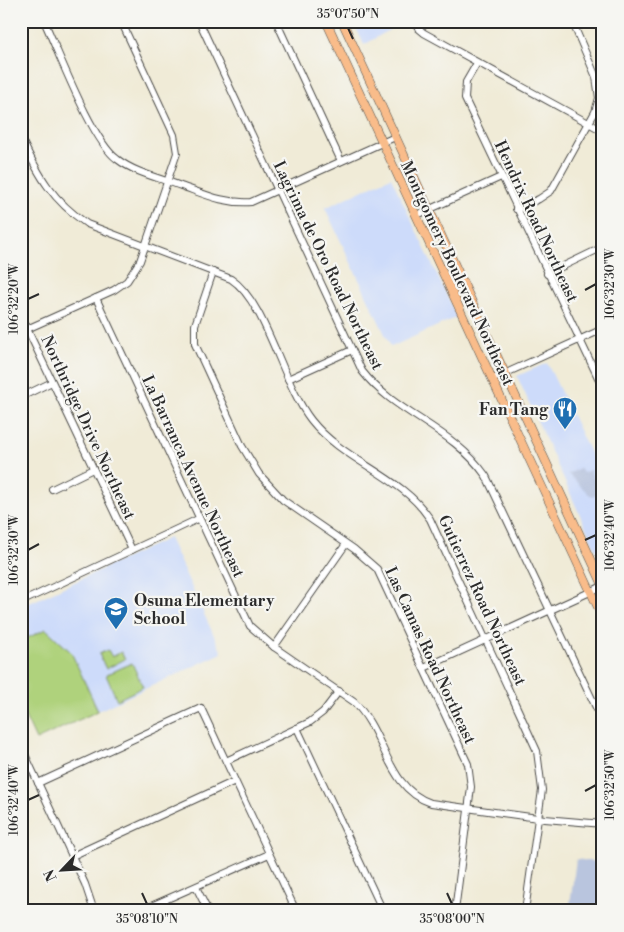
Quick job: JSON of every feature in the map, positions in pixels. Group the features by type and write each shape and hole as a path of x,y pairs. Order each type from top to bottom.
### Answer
{"main road":[{"name":"Montgomery Boulevard Northeast","path":"326,21 603,618"},
{"name":"Montgomery Boulevard Northeast","path":"342,21 603,585"}],"street":[{"path":"44,21 97,135 106,150 125,165 219,200 238,203 250,202 395,137"},
{"path":"28,329 96,298 126,281 135,272 146,247 169,181 177,153 174,135 121,21"},
{"name":"Lagrima de Oro Road Northeast","path":"199,21 362,371 378,389 448,436 478,464 494,490 603,722"},
{"path":"276,21 341,162"},
{"path":"417,21 418,28 424,33 603,131"},
{"path":"516,209 539,199 551,190 598,105 601,90 574,22"},
{"name":"Hendrix Road Northeast","path":"477,63 466,82 465,99 603,388"},
{"name":"Gutierrez Road Northeast","path":"21,138 46,186 72,214 87,224 231,278 248,293 302,406 327,438 347,455 404,491 424,510 435,528 537,751 542,790 525,911"},
{"path":"417,215 501,177"},
{"path":"547,274 603,247"},
{"name":"Las Camas Road Northeast","path":"213,272 195,324 195,344 242,446 270,488 377,569 468,764 472,787 455,911"},
{"name":"La Barranca Avenue Northeast","path":"96,298 198,519 250,626 274,647 354,702 369,719 397,777 407,791 431,803 538,818 603,824"},
{"name":"Northridge Drive Northeast","path":"21,316 132,550"},
{"path":"493,379 603,329"},
{"path":"288,379 352,350"},
{"path":"21,396 52,382"},
{"path":"52,489 93,469"},
{"path":"21,602 198,519"},
{"path":"274,647 346,544"},
{"path":"424,668 603,585"},
{"path":"226,761 297,728 323,712 339,691"},
{"path":"38,783 201,708 296,911"},
{"path":"297,728 383,911"},
{"path":"21,746 72,856 94,911"},
{"path":"72,856 235,781"},
{"path":"136,911 269,854"},
{"path":"196,886 208,911"}],"shaded area":[{"path":"353,21 404,21 364,45"},
{"path":"391,177 457,317 391,347 325,208"},
{"path":"547,363 593,459 603,455 603,566 517,376"},
{"path":"580,468 583,473 590,470 600,493 592,497 568,474"},
{"name":"Osuna Elementary School","path":"169,538 222,653 36,740 21,708 21,607"},
{"path":"576,859 603,863 603,911 569,911"}],"green space":[{"path":"46,629 71,652 98,711 36,740 21,708 21,641"},
{"path":"108,650 112,657 121,652 125,659 106,669 99,654"},
{"path":"132,663 143,687 117,700 106,675"}],"place":[{"name":"Fan Tang","path":"565,430"},
{"name":"Osuna Elementary School","path":"116,630"}]}
